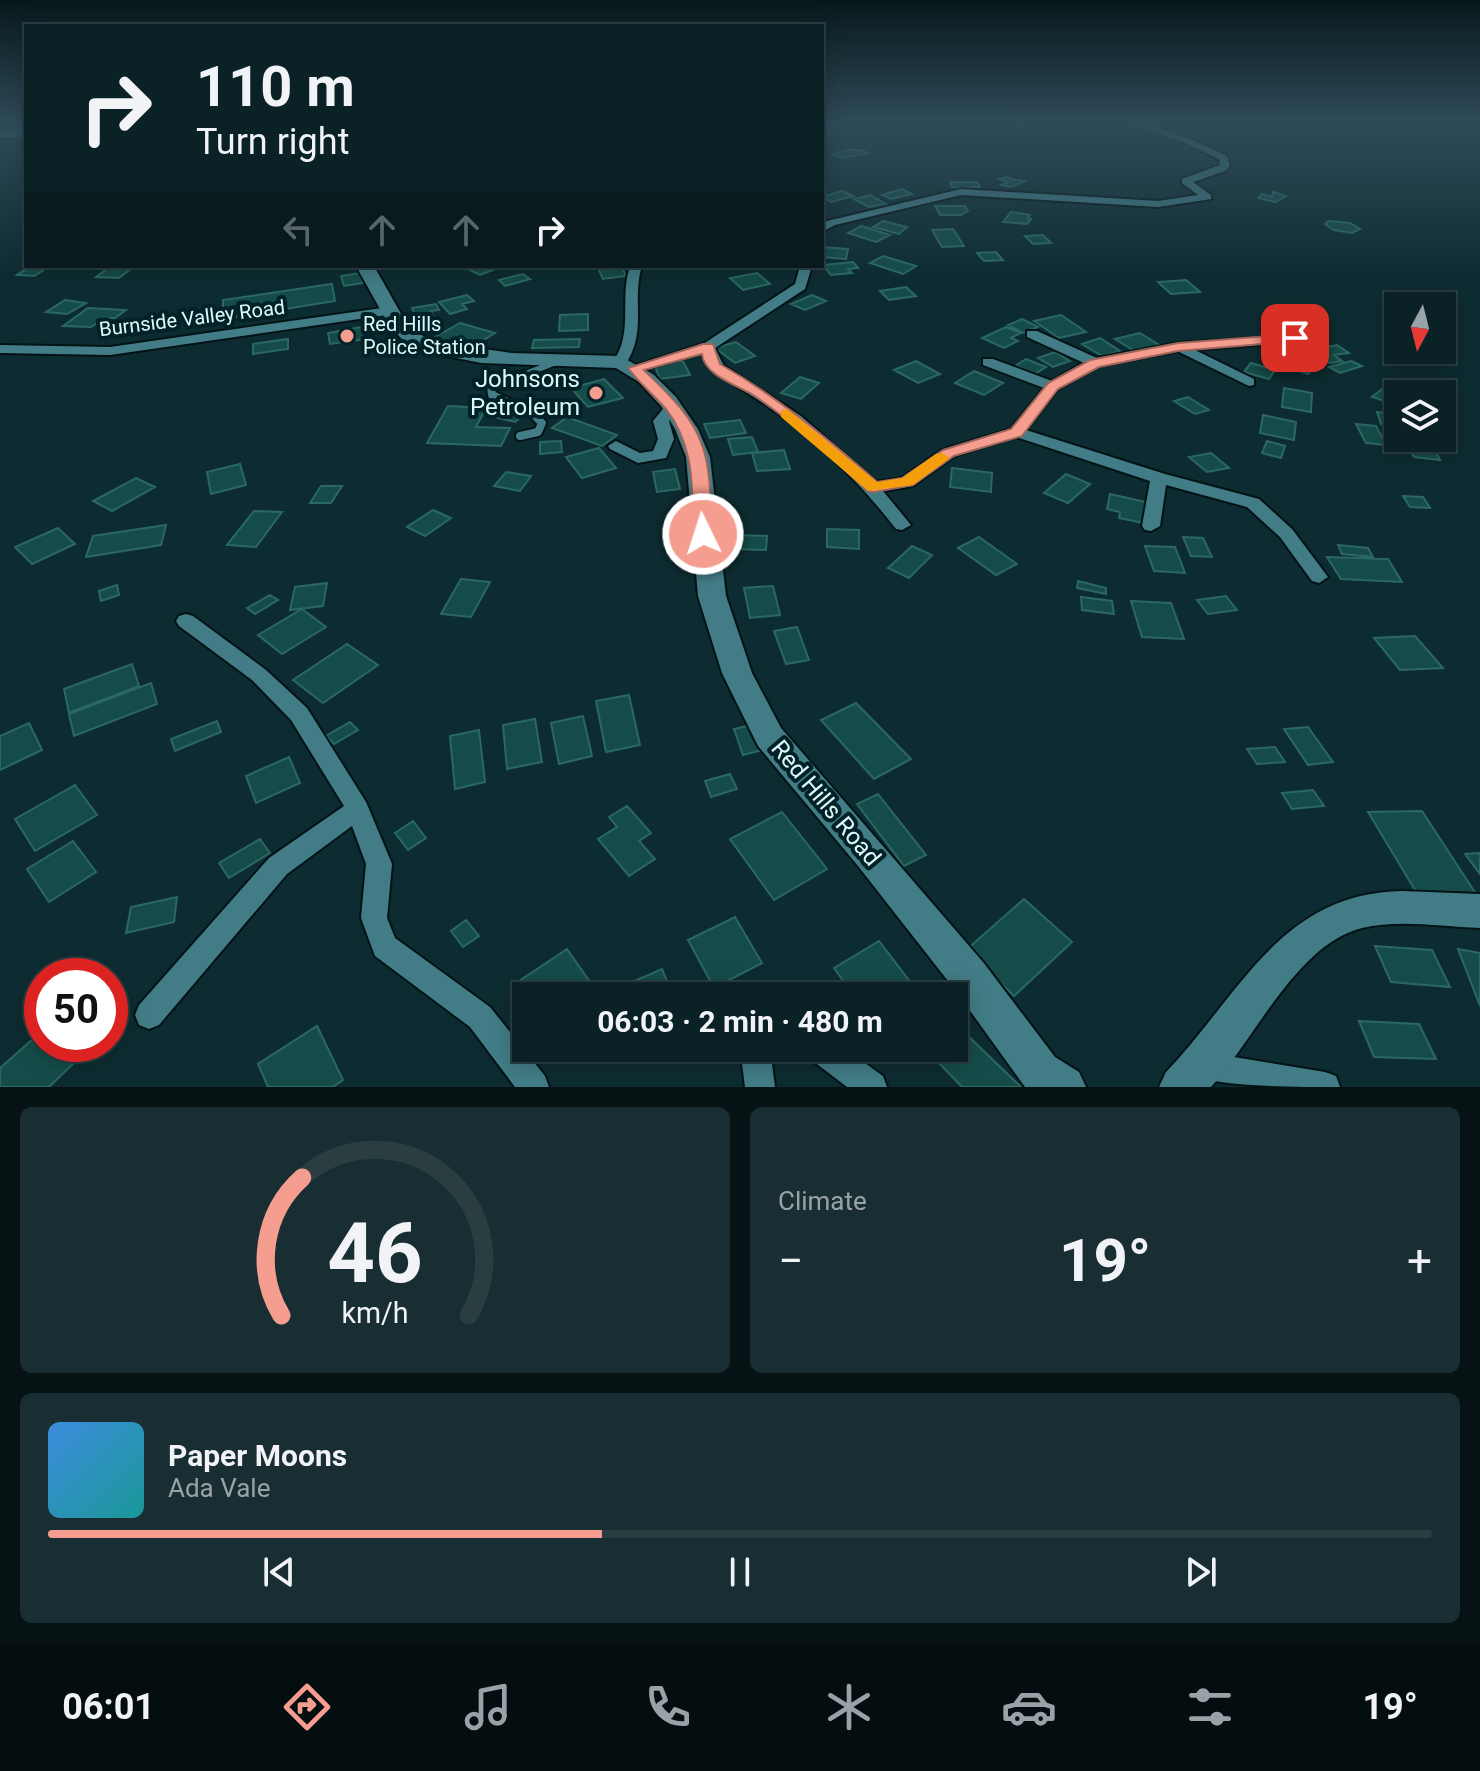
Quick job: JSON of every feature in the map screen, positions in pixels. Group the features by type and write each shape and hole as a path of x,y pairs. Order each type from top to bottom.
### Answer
{"main road":[{"path":"366,268 389,311 414,340 467,357 565,359 627,365"},
{"name":"Red Hills Road","path":"627,365 672,407 693,441 698,457 712,596 737,673 769,737 880,867 1040,1072 1064,1087"},
{"path":"1192,1077 1285,961 1324,926 1358,912 1389,909 1480,911"}],"street":[{"path":"824,228 831,223 961,192 1158,204 1207,197 1186,181 1205,175"},
{"path":"636,268 629,296 634,323 627,365 708,347 801,286 806,268"},
{"name":"Burnside Valley Road","path":"0,349 110,351 389,311"},
{"path":"1032,334 1095,363"},
{"path":"874,487 907,482 948,453 1016,432 1053,386 1095,363 1178,347 1295,338"},
{"path":"708,347 709,360 715,367 760,393 819,439 874,487 902,525"},
{"path":"1178,347 1249,382"},
{"path":"988,362 1053,386"},
{"path":"616,446 638,458 660,455 666,439 661,421 672,407"},
{"path":"1016,432 1159,478 1253,503 1286,533 1319,577"},
{"path":"1151,526 1159,478"},
{"path":"186,621 259,675 299,714 358,809 379,864 374,918 385,947 480,1017 534,1087"},
{"path":"149,1015 278,866 358,809"},
{"path":"757,1062 760,1087"},
{"path":"838,1062 872,1087"},
{"path":"1192,1077 1325,1087"}],"lane":[{"path":"520,436 538,432 542,423 534,411 500,401 492,395 491,387 565,359"}],"building":[{"path":"1006,177 1026,181 1010,187 1001,185 1008,182 999,179"},
{"path":"950,182 977,182 980,187 952,187"},
{"path":"902,189 912,194 891,199 882,195"},
{"path":"842,191 853,196 831,202 824,196"},
{"path":"1273,192 1286,196 1276,202 1258,198 1262,194 1272,197"},
{"path":"870,195 886,204 869,207 854,199"},
{"path":"935,206 965,206 968,211 961,215 940,215"},
{"path":"1011,212 1030,215 1028,218 1031,219 1027,224 1003,222"},
{"path":"883,221 907,227 899,234 873,227"},
{"path":"1329,221 1350,223 1360,229 1352,233 1334,230 1325,224"},
{"path":"861,226 890,235 876,242 848,233"},
{"path":"953,229 964,246 942,247 932,230"},
{"path":"1043,235 1051,243 1033,244 1025,236"},
{"path":"824,247 848,249 846,259 824,257"},
{"path":"996,252 1003,260 984,261 977,253"},
{"path":"883,256 916,266 903,274 870,263"},
{"path":"853,262 858,268 848,269 852,273 831,275 824,265"},
{"path":"28,268 47,268 34,276 17,275"},
{"path":"108,268 132,268 119,278 96,277"},
{"path":"466,268 498,268 480,275"},
{"path":"598,268 622,268 626,276 603,279"},
{"path":"359,273 363,283 344,286 341,276"},
{"path":"757,273 770,284 743,290 730,278"},
{"path":"523,274 530,279 505,286 499,280"},
{"path":"1186,280 1200,292 1171,294 1158,282"},
{"path":"332,284 335,301 223,319 223,300"},
{"path":"906,287 916,296 889,300 880,291"},
{"path":"467,295 474,301 462,304 467,309 450,314 439,302"},
{"path":"812,295 826,301 805,310 791,304"},
{"path":"65,300 86,303 67,314 46,312"},
{"path":"436,304 439,310 431,311 434,317 417,320 412,308"},
{"path":"88,308 126,310 91,327 63,326"},
{"path":"588,314 588,330 559,331 560,315"},
{"path":"1061,315 1086,332 1059,338 1034,321"},
{"path":"1022,319 1038,327 1023,333 1008,325"},
{"path":"460,323 495,333 465,351 430,340"},
{"name":"Red Hills Police Station","path":"373,325 374,330 364,332 366,339 330,344 328,333"},
{"path":"1006,327 1021,333 1011,338 1018,341 1004,348 982,338"},
{"path":"1140,333 1161,346 1136,352 1115,339"},
{"path":"1100,338 1120,351 1102,356 1082,344"},
{"path":"288,339 288,349 253,354 253,344"},
{"path":"580,339 579,347 532,348 534,340"},
{"path":"736,342 755,356 735,363 715,348"},
{"path":"1337,345 1349,353 1334,355 1342,361 1330,363 1305,351"},
{"path":"1055,352 1070,361 1053,367 1038,358"},
{"path":"1298,356 1318,364 1308,374 1280,364"},
{"path":"1026,359 1046,367 1035,374 1015,366"},
{"path":"683,361 690,375 660,379 654,364"},
{"path":"916,361 940,374 918,383 894,370"},
{"path":"1351,361 1362,366 1340,373 1329,367"},
{"path":"1251,363 1275,370 1269,379 1244,372"},
{"path":"974,371 1003,383 984,395 955,383"},
{"path":"800,377 819,383 801,399 781,393"},
{"name":"Johnsons Petroleum","path":"604,379 623,398 588,407 571,388"},
{"path":"1284,388 1312,393 1311,412 1282,407"},
{"path":"1382,389 1384,390 1384,401 1372,397"},
{"path":"1188,397 1209,410 1195,414 1174,401"},
{"path":"448,406 486,408 476,427 510,428 501,446 427,443"},
{"path":"493,408 523,415 515,422 486,415"},
{"path":"1377,412 1384,413 1384,425"},
{"path":"1263,415 1296,422 1294,440 1260,433"},
{"path":"567,417 617,435 602,446 552,428"},
{"path":"740,420 746,433 710,438 704,424"},
{"path":"1356,424 1376,426 1384,445 1366,443"},
{"path":"752,437 758,452 733,455 728,439"},
{"path":"561,441 562,452 540,454 540,442"},
{"path":"1267,441 1285,446 1281,458 1262,453"},
{"path":"599,448 616,468 582,478 566,457"},
{"path":"784,450 790,469 757,471 752,453"},
{"path":"1411,452 1436,452 1440,460 1414,457"},
{"path":"1211,453 1229,468 1207,472 1189,457"},
{"path":"240,464 246,485 211,494 207,472"},
{"path":"952,468 992,473 991,492 950,487"},
{"path":"675,469 680,489 657,492 653,472"},
{"path":"506,472 531,476 520,491 494,486"},
{"path":"1066,474 1090,484 1068,503 1044,493"},
{"path":"136,478 155,487 112,511 93,501"},
{"path":"321,486 342,486 331,503 310,503"},
{"path":"1110,494 1146,502 1143,523 1119,518 1120,512 1107,509"},
{"path":"1403,496 1423,497 1430,508 1410,507"},
{"path":"433,510 451,518 425,536 407,527"},
{"path":"254,511 282,512 256,547 227,545"},
{"path":"166,525 161,545 86,557 93,536"},
{"path":"58,528 75,544 32,564 15,547"},
{"path":"827,529 859,530 859,549 827,547"},
{"path":"739,535 767,536 766,550 738,549"},
{"path":"979,537 1017,564 996,575 958,548"},
{"path":"1183,537 1203,538 1212,557 1191,556"},
{"path":"1338,545 1368,548 1373,557 1342,554"},
{"path":"912,546 932,555 909,578 888,568"},
{"path":"1145,546 1175,547 1185,573 1154,571"},
{"path":"1327,557 1388,559 1402,582 1341,579"},
{"path":"461,579 490,582 471,617 441,614"},
{"path":"1078,581 1106,588 1106,594 1077,588"},
{"path":"327,583 323,606 290,610 295,587"},
{"path":"117,585 119,595 101,601 99,591"},
{"path":"773,586 780,615 750,618 744,588"},
{"path":"270,595 278,600 255,614 247,608"},
{"path":"1226,596 1237,610 1208,614 1197,600"},
{"path":"1081,597 1112,601 1114,614 1082,610"},
{"path":"1131,601 1171,603 1184,639 1142,637"},
{"path":"302,609 326,627 282,654 258,635"},
{"path":"797,627 809,660 786,664 774,631"},
{"path":"1415,636 1443,668 1400,670 1374,638"},
{"path":"347,644 378,665 323,703 293,680"},
{"path":"132,664 139,686 69,713 64,689"},
{"path":"151,683 157,704 74,736 69,714"},
{"path":"629,695 640,745 606,752 596,701"},
{"path":"856,703 911,759 874,779 821,720"},
{"path":"583,716 592,756 559,764 551,723"},
{"path":"535,719 542,762 507,769 503,725"},
{"path":"217,721 221,732 175,751 171,739"},
{"path":"350,722 358,730 334,744 326,736"},
{"path":"29,723 42,750 0,770 0,736"},
{"path":"752,725 762,750 743,755 734,729"},
{"path":"1308,727 1333,762 1308,765 1284,729"},
{"path":"479,730 485,782 455,789 450,736"},
{"path":"1275,747 1285,762 1257,764 1247,749"},
{"path":"289,757 300,783 256,803 246,776"},
{"path":"730,774 737,789 711,797 705,781"},
{"path":"75,785 97,815 35,851 15,819"},
{"path":"1313,790 1324,806 1292,809 1282,793"},
{"path":"878,794 926,855 904,866 857,804"},
{"path":"627,806 651,833 639,841 655,859 629,876 598,839 617,827 609,817"},
{"path":"1422,811 1476,894 1418,895 1368,812"},
{"path":"782,812 827,869 774,900 730,839"},
{"path":"413,821 426,838 408,850 395,833"},
{"path":"260,839 270,853 229,878 219,863"},
{"path":"73,841 96,872 49,902 27,869"},
{"path":"1480,853 1480,874 1465,854"},
{"path":"177,897 174,922 126,933 131,907"},
{"path":"1024,899 1072,942 1014,996 966,950"},
{"path":"735,917 762,963 726,982 711,982 688,940"},
{"path":"466,920 479,936 463,947 451,931"},
{"path":"879,941 910,982 844,982 834,968"},
{"path":"1375,946 1432,950 1450,987 1391,982"},
{"path":"567,949 590,982 520,982"},
{"path":"1458,949 1480,953 1480,1006"},
{"path":"662,969 667,982 632,982"},
{"path":"1359,1021 1419,1024 1436,1059 1374,1057"},
{"path":"317,1026 343,1080 333,1087 268,1087 258,1064"},
{"path":"968,1036 1021,1087 962,1087 938,1062 968,1062"},
{"path":"24,1047 24,1062 75,1062 49,1087 0,1087 0,1068"}],"slow traffic":[{"path":"787,414 874,487 907,482 942,458"}],"place":[{"name":"Red Hills Police Station","path":"347,336"},
{"name":"Johnsons Petroleum","path":"596,393"}],"route":[{"path":"703,534 698,457 693,441 672,407 635,368 708,347 709,360 715,367 760,393 874,487 907,482 948,453 1016,432 1053,386 1095,363 1178,347 1295,338"}]}
